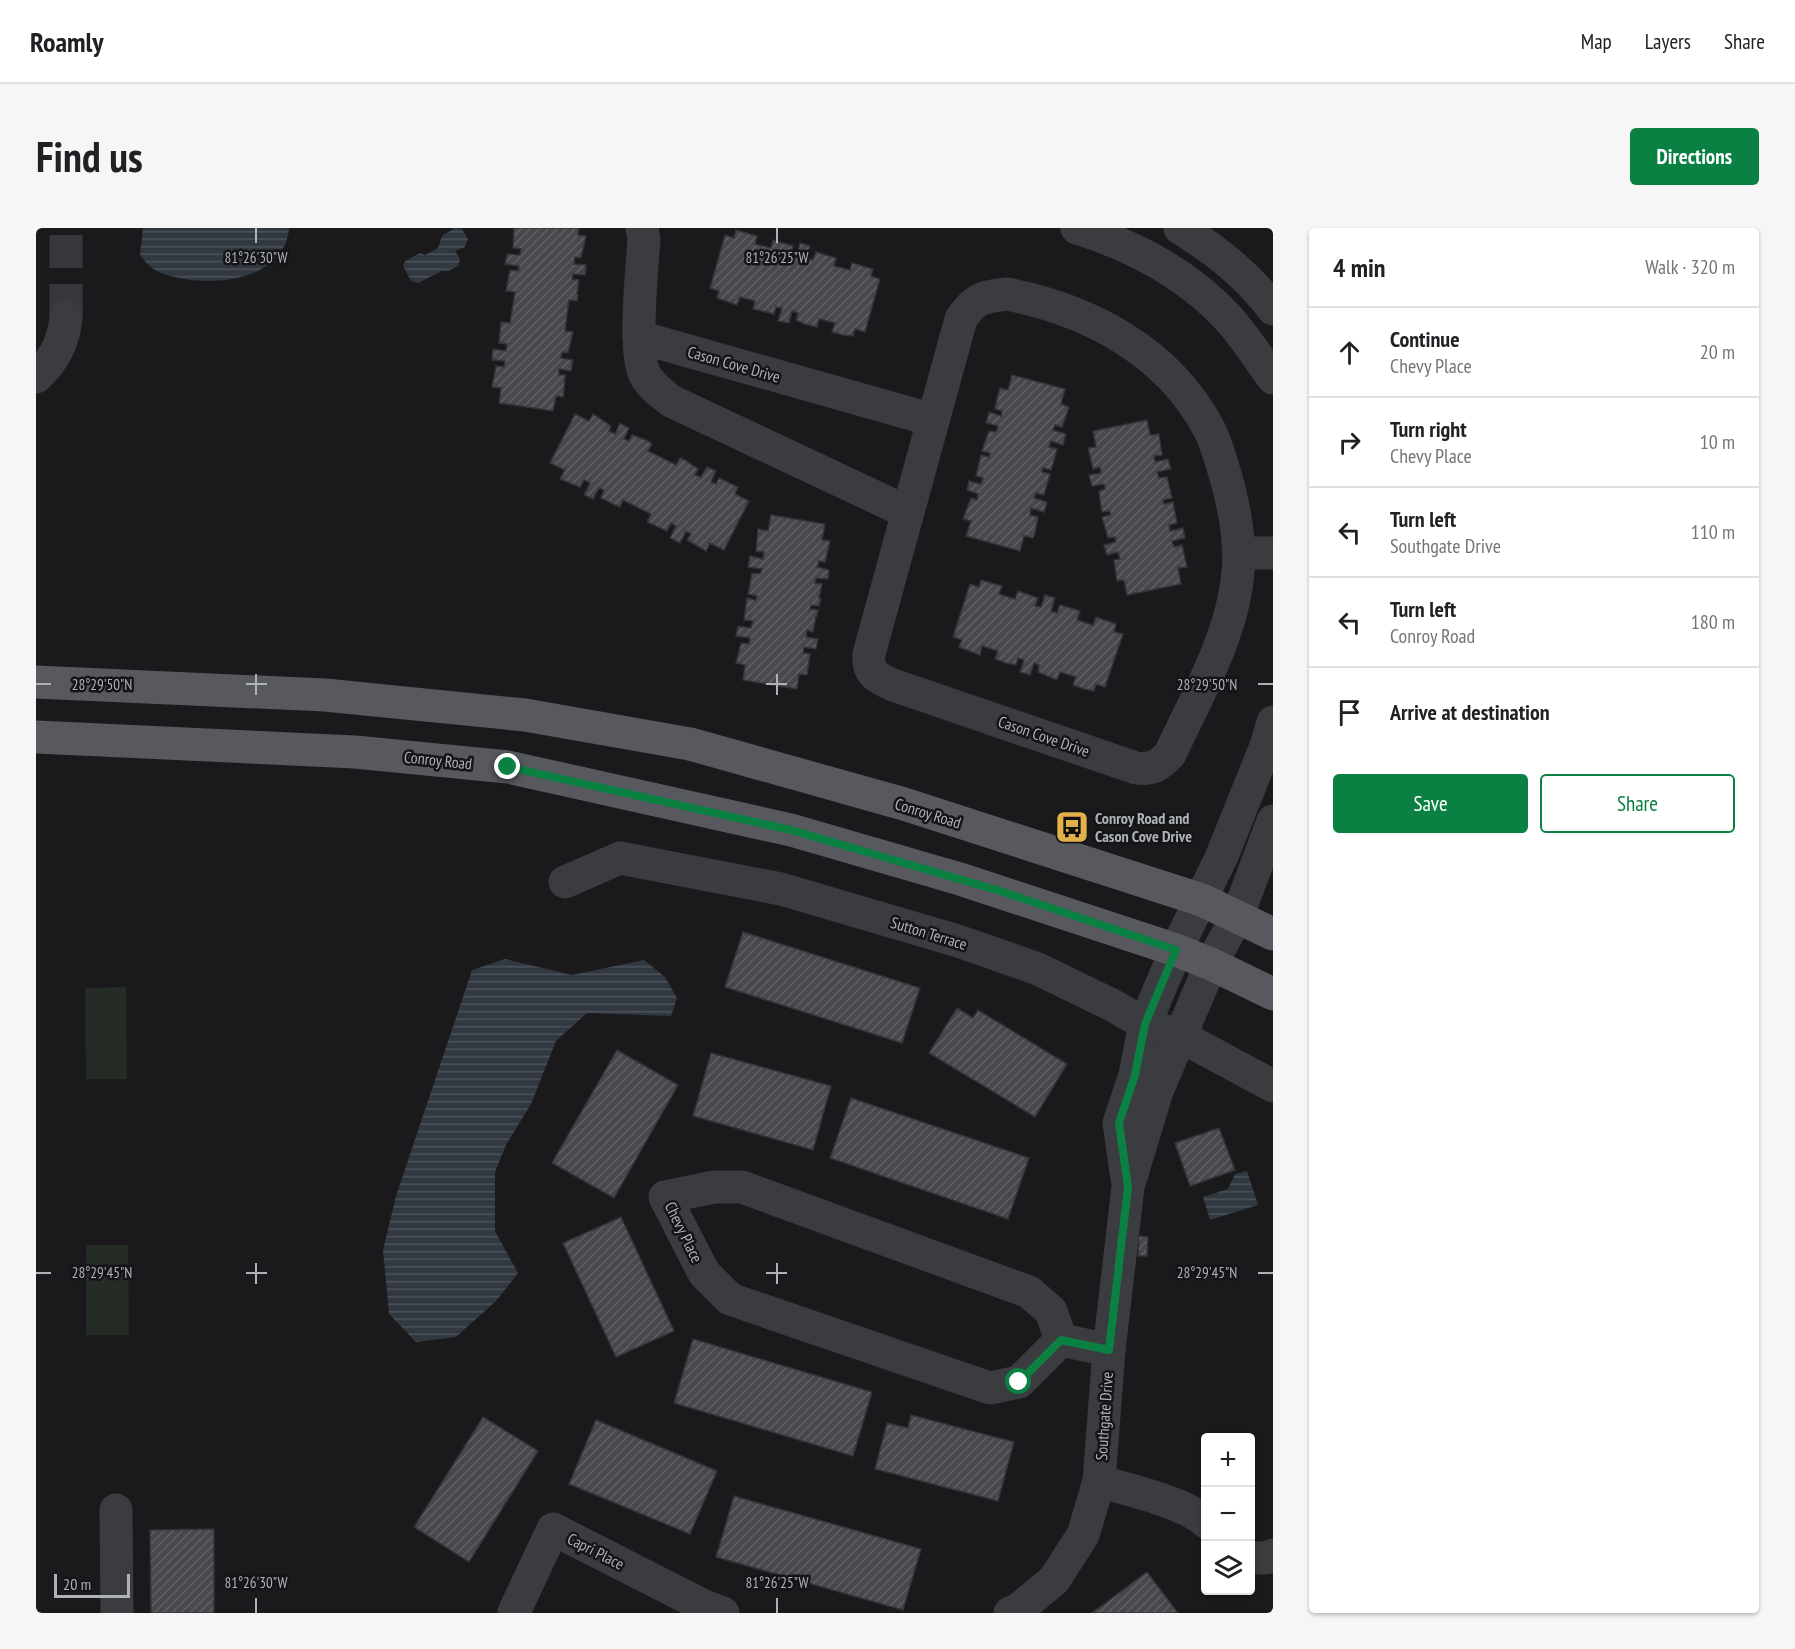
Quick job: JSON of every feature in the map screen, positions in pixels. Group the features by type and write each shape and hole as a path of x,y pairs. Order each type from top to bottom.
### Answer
{"main road":[{"name":"Conroy Road","path":"36,682 325,695 525,715 690,744 904,804 1202,900 1273,934"},
{"name":"Conroy Road","path":"36,737 355,752 508,767 791,830 1000,891 1176,950 1273,994"}],"street":[{"path":"642,228 644,239 639,337 644,373 654,388 671,401 907,512"},
{"path":"1077,228 1136,250 1166,267 1199,292 1229,319 1273,378"},
{"path":"1180,228 1214,251 1244,277 1273,309"},
{"name":"Cason Cove Drive","path":"1007,294 1064,309 1098,323 1133,344 1165,370 1189,396 1209,429 1230,490 1239,553 1234,598 1223,636 1170,754 1153,768 1137,768 893,685 874,675 868,662 869,654 933,420 961,320 970,305 984,297 1007,294"},
{"path":"36,377 48,367 56,355 65,331 66,317"},
{"name":"Cason Cove Drive","path":"639,337 933,420"},
{"path":"1239,553 1273,553"},
{"path":"1176,950 1202,900 1249,789 1273,722"},
{"path":"1211,964 1237,917 1273,821"},
{"name":"Sutton Terrace","path":"565,882 620,858 781,889 958,940 1038,969 1112,1005 1145,1024 1180,1036 1273,1086"},
{"name":"Southgate Drive","path":"1128,1187 1119,1123 1135,1075 1145,1024 1176,950"},
{"name":"Southgate Drive","path":"1010,1613 1019,1609 1054,1580 1083,1535 1099,1481 1109,1350 1128,1187 1157,1091 1211,964"},
{"name":"Chevy Place","path":"714,1187 742,1187 1029,1292 1051,1311 1061,1340 1019,1382 990,1388 730,1299 704,1273 665,1197 714,1187"},
{"path":"1061,1340 1109,1350"},
{"path":"1099,1481 1160,1500 1201,1518"},
{"path":"116,1510 117,1613"},
{"name":"Capri Place","path":"516,1613 514,1612 553,1529 704,1606 723,1613"},
{"path":"1255,1558 1266,1558 1273,1554"}],"shaded area":[{"path":"143,228 289,228 284,247 272,261 256,272 216,281 174,277 152,268 140,255"},
{"path":"455,228 462,229 468,239 465,247 455,251 460,259 458,266 418,283 411,281 403,266 405,261 420,253 425,255 438,248 442,236"},
{"path":"505,959 572,975 644,960 665,977 677,998 671,1016 587,1013 556,1041 531,1104 506,1145 495,1172 495,1231 518,1273 496,1301 456,1337 416,1342 389,1314 383,1250 396,1196 472,970"},
{"path":"126,987 127,1079 86,1079 85,988"},
{"path":"1247,1171 1258,1205 1210,1220 1203,1197 1228,1189 1235,1174"},
{"path":"86,1245 128,1245 129,1335 86,1335"}],"building":[{"path":"514,228 579,228 578,235 586,236 581,258 575,257 574,264 586,265 585,275 573,274 572,279 579,280 578,295 577,301 569,300 565,331 573,332 568,353 562,352 561,358 573,360 571,371 559,369 559,375 565,375 563,397 556,396 553,411 499,403 501,388 492,387 496,366 504,367 505,361 492,360 493,349 506,351 507,344 499,343 501,322 510,323 515,292 506,291 510,270 518,271 519,266 505,264 507,254 520,255 521,249 513,248"},
{"path":"736,230 757,236 755,244 771,248 773,240 793,246 791,254 797,255 800,243 810,246 807,258 813,260 816,252 836,258 834,266 850,270 852,263 873,269 871,276 880,279 865,332 855,329 853,336 832,332 835,323 819,319 817,327 805,324 796,320 798,313 792,311 789,323 778,321 782,308 776,307 774,314 753,309 755,301 740,297 737,305 717,298 719,291 710,288 725,235 734,238"},
{"path":"1012,375 1065,389 1061,404 1069,407 1062,427 1055,425 1053,430 1066,434 1063,445 1051,441 1049,447 1057,449 1051,470 1043,468 1042,472 1050,474 1044,495 1036,493 1034,498 1047,502 1044,512 1031,508 1030,515 1038,517 1035,533 1033,538 1024,536 1020,551 966,536 971,521 963,519 971,498 977,500 978,494 967,490 969,481 981,484 983,478 976,476 981,455 989,457 990,453 982,451 989,431 996,432 998,426 986,423 989,412 1001,416 1002,411 995,409 998,394 1000,388 1008,390"},
{"path":"575,414 589,421 593,414 611,426 609,431 615,434 620,423 629,428 624,439 629,441 632,435 646,440 652,444 648,451 676,465 680,458 685,460 698,469 695,475 701,477 707,467 716,471 711,482 716,484 719,478 738,487 735,494 749,501 724,550 710,543 706,551 687,540 691,534 686,531 680,543 670,538 676,526 671,523 667,531 647,522 651,514 623,500 620,507 601,498 604,490 599,488 593,499 584,495 590,483 584,480 580,487 560,479 565,470 550,463"},
{"path":"1147,420 1150,435 1159,434 1162,455 1154,456 1155,462 1168,459 1171,469 1157,472 1159,478 1167,477 1172,498 1163,500 1164,504 1173,502 1177,523 1169,525 1170,531 1183,528 1185,538 1172,541 1174,547 1182,545 1187,567 1178,568 1181,584 1127,595 1124,580 1117,581 1114,560 1120,559 1118,552 1107,555 1104,545 1116,542 1115,537 1108,538 1102,517 1110,515 1110,511 1102,512 1101,507 1099,491 1105,489 1104,484 1092,486 1089,475 1101,473 1100,467 1093,469 1088,448 1096,447 1093,431"},
{"path":"771,515 825,524 822,540 830,541 825,562 819,561 817,567 829,570 828,579 816,578 815,583 822,584 819,598 821,599 819,606 811,605 810,609 818,610 813,632 807,630 806,637 818,639 816,649 804,647 803,653 810,654 807,675 799,674 797,689 743,680 745,665 736,663 741,643 749,644 750,638 736,636 738,626 751,628 753,621 744,620 747,598 756,600 757,596 748,594 752,573 760,574 762,569 748,567 750,556 763,559 764,552 756,551 758,529 768,531"},
{"path":"981,580 1002,586 999,594 1015,599 1018,591 1038,598 1035,606 1041,607 1045,595 1055,598 1051,611 1057,613 1060,605 1080,611 1077,620 1093,625 1096,617 1116,624 1114,632 1123,634 1105,687 1096,684 1094,691 1084,689 1073,685 1076,677 1060,672 1057,680 1038,672 1039,665 1034,663 1030,675 1020,672 1024,660 1018,658 1016,665 1006,663 995,659 998,651 982,646 980,655 959,647 962,640 953,637 970,584 979,587"},
{"path":"743,932 920,988 902,1043 725,987"},
{"path":"957,1008 973,1018 978,1010 1067,1064 1035,1117 929,1053"},
{"path":"617,1050 678,1085 614,1198 552,1163"},
{"path":"711,1053 831,1086 813,1150 693,1116"},
{"path":"851,1098 1029,1158 1008,1219 830,1158"},
{"path":"1219,1128 1235,1170 1190,1186 1175,1143"},
{"path":"621,1217 674,1331 616,1357 563,1243"},
{"path":"1139,1236 1148,1237 1147,1256 1138,1256"},
{"path":"693,1339 872,1392 853,1456 674,1403"},
{"path":"911,1415 1014,1442 998,1501 875,1469 887,1423 908,1428"},
{"path":"483,1417 538,1451 469,1562 414,1527"},
{"path":"596,1420 717,1471 690,1534 569,1484"},
{"path":"734,1496 921,1549 903,1610 716,1557"},
{"path":"214,1529 214,1613 151,1613 150,1530"},
{"path":"1147,1572 1178,1613 1092,1613"}],"tunnel":[{"path":"66,228 66,317"}],"place":[{"name":"Conroy Road and Cason Cove Drive","path":"1072,827"}],"route":[{"path":"508,767 791,830 1000,891 1176,950 1145,1024 1135,1075 1119,1123 1128,1187 1109,1350 1061,1340 1019,1382"}]}
